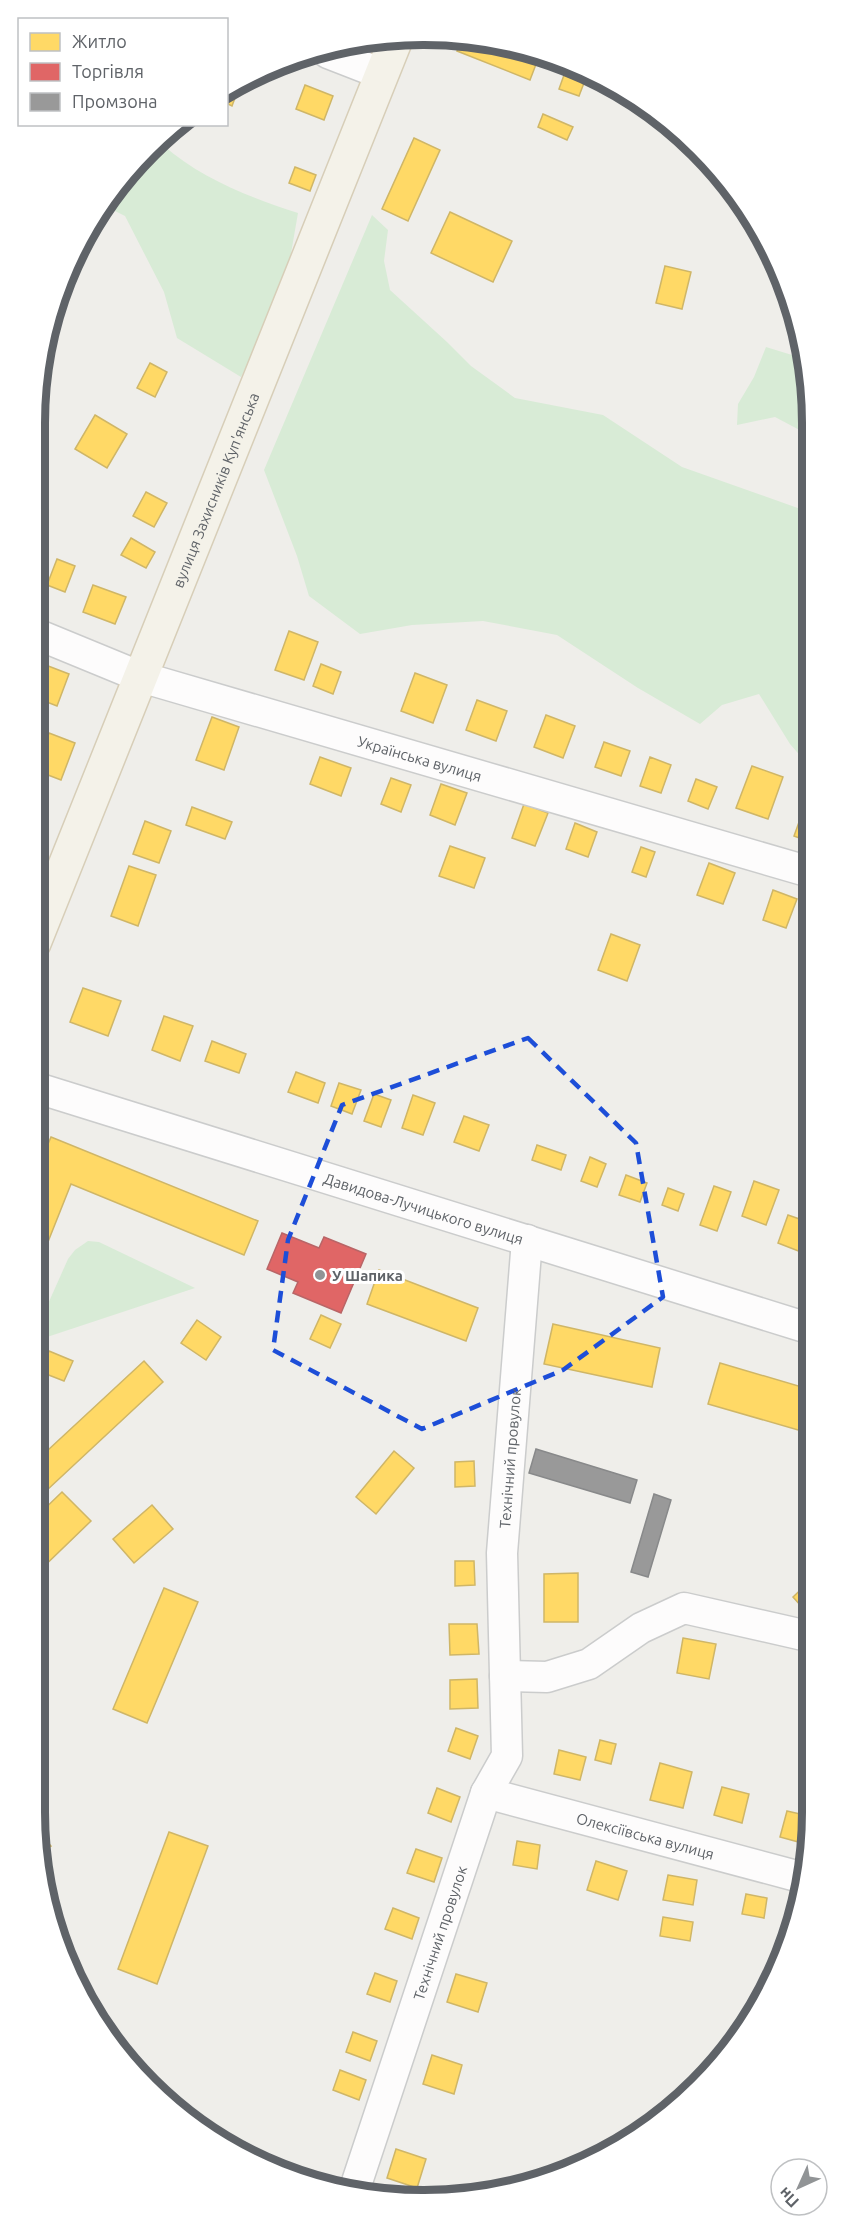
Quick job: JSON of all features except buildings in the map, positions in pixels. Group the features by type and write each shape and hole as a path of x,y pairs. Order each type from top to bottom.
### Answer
{"main road":[{"name":"вулиця Захисників Куп'янська","path":"45,916 393,46"}],"street":[{"path":"335,56 382,74"},
{"name":"Українська вулиця","path":"45,638 141,677 802,870"},
{"name":"Давидова-Лучицького вулиця","path":"45,1090 802,1326"},
{"name":"Технічний провулок","path":"356,2184 486,1793 507,1756 502,1553 527,1240"},
{"path":"505,1676 547,1677 589,1664 641,1628 684,1608 802,1635"},
{"name":"Олексіївська вулиця","path":"486,1793 797,1876"}],"highlighted area":[{"path":"528,1038 636,1143 663,1297 563,1370 422,1429 273,1350 288,1240 342,1105"}],"green space":[{"path":"165,147 177,157 227,186 298,213 285,288 241,377 177,338 164,292 125,216 112,209 139,174"},
{"path":"372,215 388,230 384,261 390,290 471,366 515,398 603,415 682,467 802,510 802,758 790,744 759,694 722,705 700,724 638,688 557,635 483,621 412,625 360,634 309,596 297,556 264,470"},
{"path":"766,347 796,356 802,431 775,417 737,425 738,404 754,377"},
{"path":"88,1241 99,1242 195,1288 45,1338 45,1311 68,1259 75,1250"}],"place":[{"name":"У Шапика","path":"320,1275"}]}
